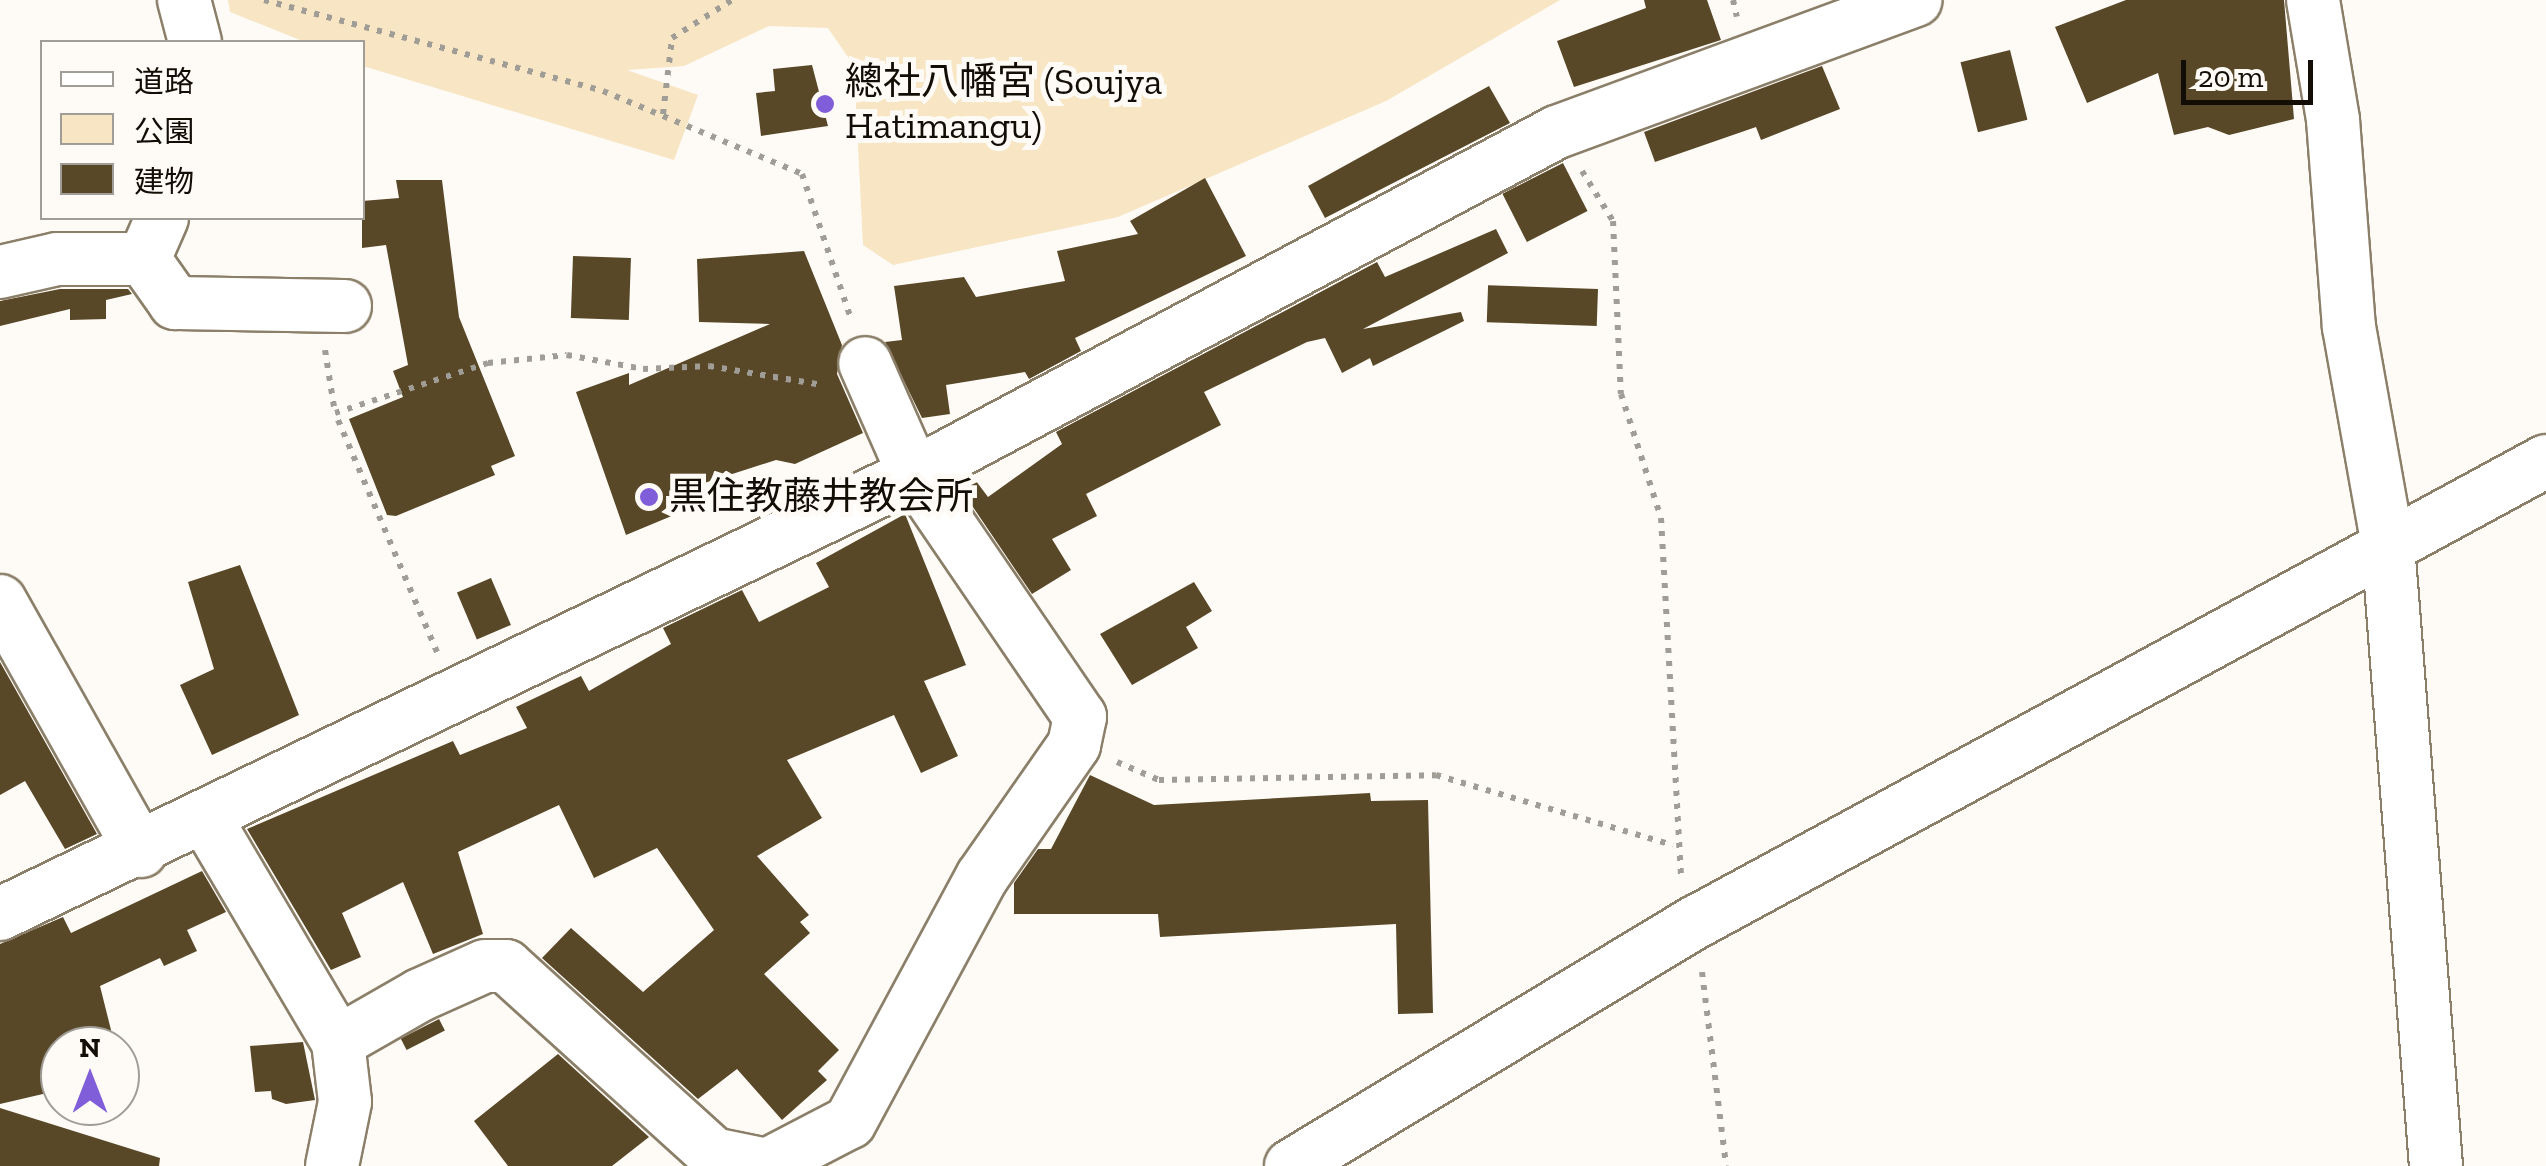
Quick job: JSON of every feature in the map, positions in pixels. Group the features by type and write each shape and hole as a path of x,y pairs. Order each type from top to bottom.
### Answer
{"street":[{"path":"184,0 194,40"},
{"path":"0,914 141,852 458,700 914,474 1557,132 1915,0"},
{"path":"2312,0 2333,120 2349,328 2388,545 2436,1166"},
{"path":"0,272 153,238 175,303 332,306"},
{"path":"338,1042 420,995 485,966 506,966 713,1154 767,1165 850,1122 982,877 1074,744 1080,718 1072,698 914,474 869,375"},
{"path":"1292,1166 1696,922 2546,461"},
{"path":"0,601 141,852"},
{"path":"206,819 338,1042 346,1102 332,1166"}],"path":[{"path":"264,0 663,114 802,174 869,375 709,366 643,369 566,355 488,363 335,413"},
{"path":"663,114 672,38 732,0"},
{"path":"1557,132 1613,220 1621,394 1660,518 1670,600 1673,845 1696,922 1726,1166"},
{"path":"332,306 335,413 458,700"},
{"path":"1074,744 1159,780 1436,775 1673,845"}],"green space":[{"path":"228,0 1560,0 1386,101 1118,217 893,265 863,245 854,66 828,28 769,26 684,66 627,70 698,95 674,160 365,67 365,40 300,40 230,12"}],"building":[{"path":"1644,0 1707,0 1721,40 1574,87 1557,41 1646,8"},
{"path":"2126,0 2284,0 2294,119 2229,135 2208,127 2174,135 2158,73 2087,103 2055,27"},
{"path":"2010,50 2027,120 1978,132 1961,62"},
{"path":"812,65 828,126 761,136 756,93 775,91 773,69"},
{"path":"1822,66 1840,109 1761,140 1756,127 1655,162 1644,132"},
{"path":"1489,86 1510,123 1325,218 1308,186"},
{"path":"1563,163 1588,211 1527,242 1502,194"},
{"path":"1205,178 1246,256 1075,338 1081,351 1029,379 1025,372 946,385 950,414 922,418 885,342 902,340 894,286 964,277 976,297 1065,281 1057,251 1138,234 1130,221"},
{"path":"396,180 442,180 459,317 515,456 491,466 495,475 396,516 387,515 349,419 403,397 393,371 408,365 386,245 362,248 365,201 399,198"},
{"path":"1496,229 1508,253 1363,329 1461,312 1464,321 1373,366 1370,358 1342,373 1325,338 1307,342 1204,392 1221,425 1086,494 1097,516 1052,539 1071,570 1032,594 958,485 973,477 988,497 1062,444 1056,432 1377,262 1385,277"},
{"path":"804,251 842,345 837,374 863,433 795,464 776,460 692,487 698,505 626,535 576,392 629,373 629,385 770,324 699,322 697,259"},
{"path":"573,256 631,258 629,320 571,318"},
{"path":"1488,285 1598,289 1597,326 1487,322"},
{"path":"60,289 128,289 132,294 106,300 106,319 70,320 70,309 0,326 0,301"},
{"path":"905,514 966,665 924,681 958,756 921,773 894,715 787,760 822,818 757,856 809,915 800,922 810,933 764,974 839,1050 818,1071 827,1080 782,1120 737,1069 698,1099 542,958 571,928 643,992 714,930 657,848 594,878 559,805 458,852 483,934 433,954 403,882 342,913 361,957 331,970 247,829 453,741 460,755 527,728 516,707 581,676 589,691 671,644 663,628 742,590 759,622 829,587 816,563"},
{"path":"240,565 299,715 212,755 180,685 214,669 188,582"},
{"path":"491,578 511,625 477,639 457,592"},
{"path":"1194,582 1212,611 1186,627 1198,648 1132,685 1100,634"},
{"path":"0,662 97,834 65,849 25,781 0,795"},
{"path":"1090,775 1154,805 1370,793 1371,801 1428,800 1433,1013 1398,1014 1396,924 1160,937 1158,914 1014,914 1014,883 1038,849 1051,849"},
{"path":"202,871 226,912 187,930 197,951 164,966 160,958 100,986 110,1026 40,1026 40,1095 0,1104 0,944 63,917 71,933"},
{"path":"439,1019 445,1031 407,1050 401,1039"},
{"path":"303,1042 315,1100 286,1104 272,1099 271,1091 255,1092 250,1046"},
{"path":"558,1054 649,1137 612,1166 508,1166 474,1121"},
{"path":"0,1108 40,1120 40,1126 58,1126 160,1158 159,1166 0,1166"}],"place":[{"name":"總社八幡宮 (Soujya Hatimangu)","path":"825,104"},
{"name":"黒住教藤井教会所","path":"649,497"}]}
